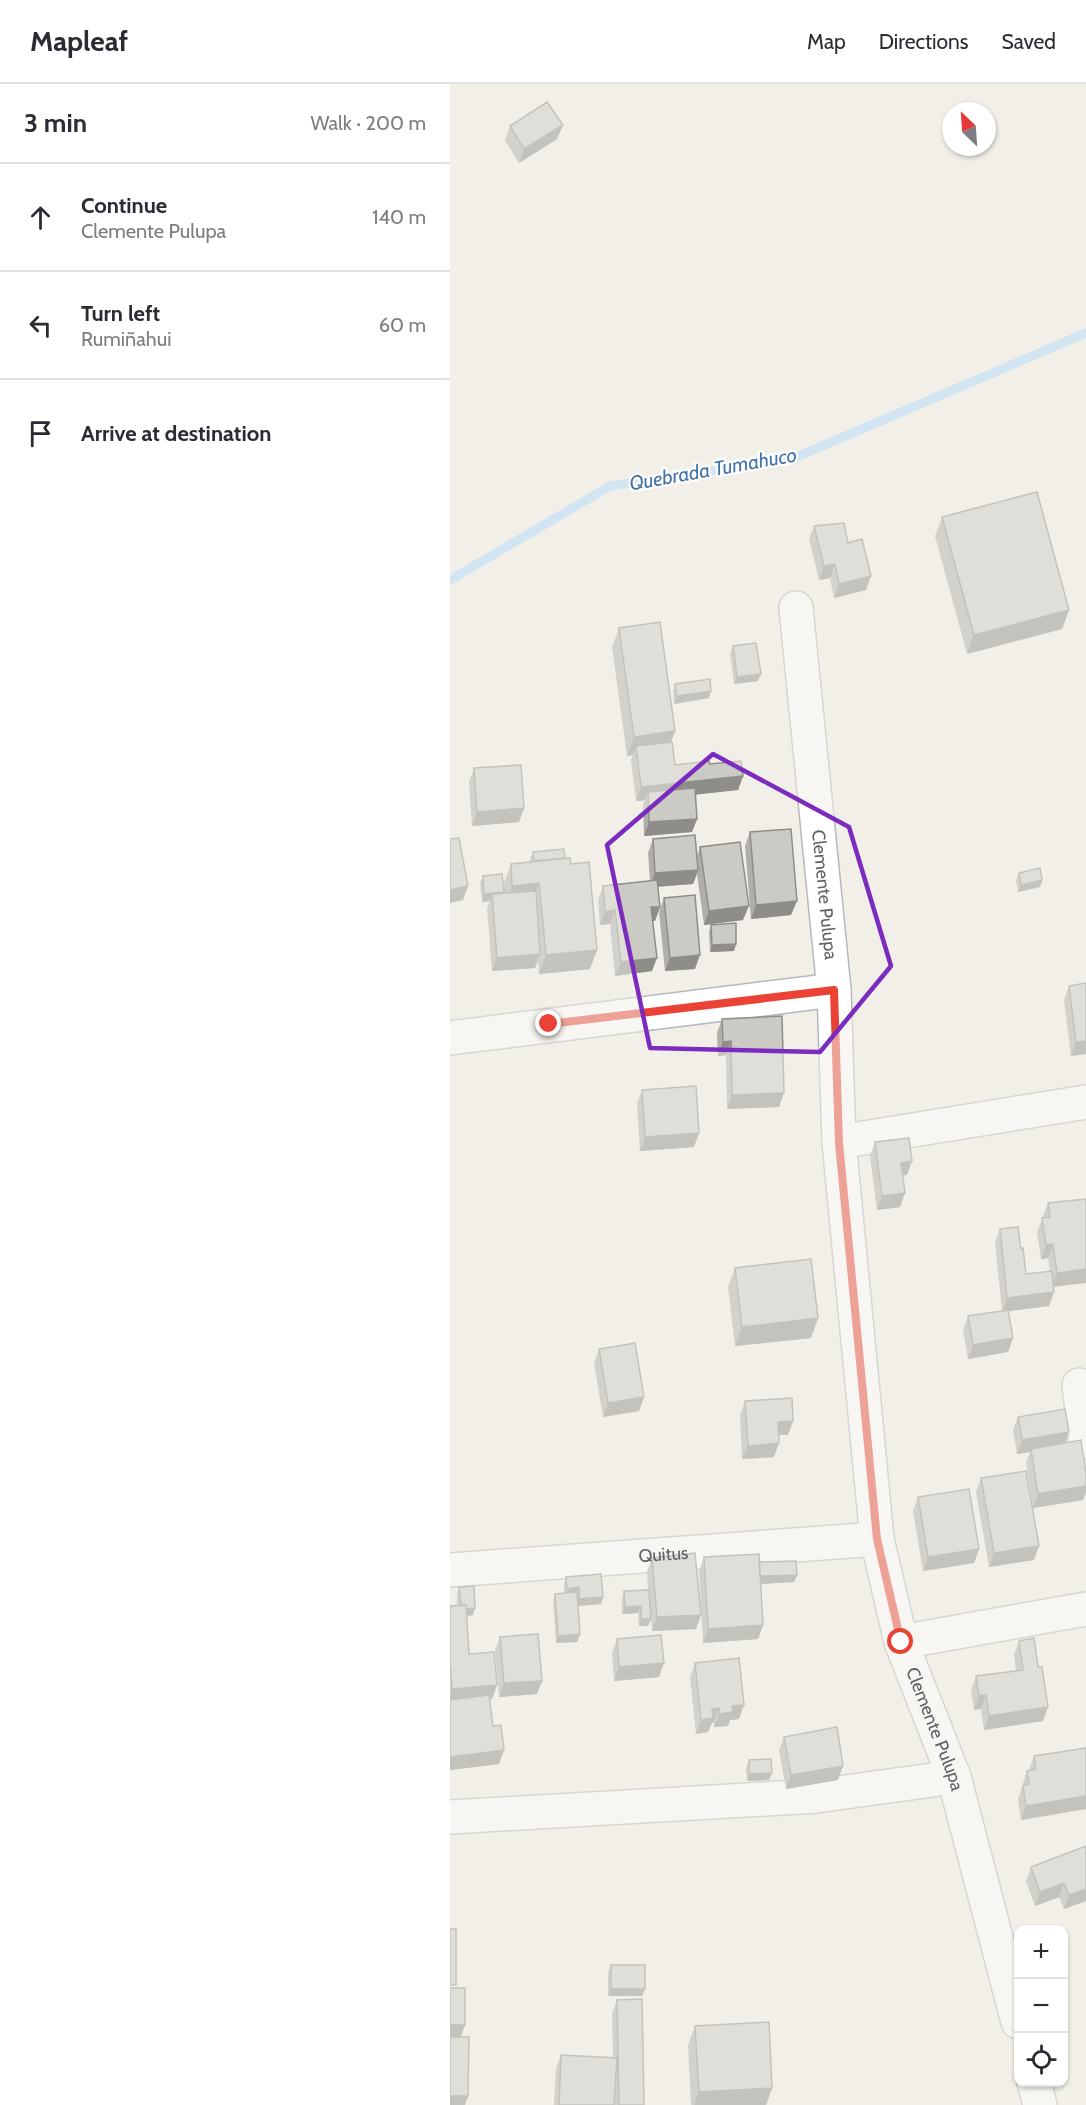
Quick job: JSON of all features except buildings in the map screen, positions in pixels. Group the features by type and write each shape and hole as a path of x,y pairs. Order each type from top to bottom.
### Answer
{"street":[{"name":"Clemente Pulupa","path":"796,608 834,990 839,1143 877,1539 901,1642 954,1777 1014,2007"},
{"path":"450,1038 834,990"},
{"path":"839,1143 1086,1102"},
{"path":"1079,1385 1086,1442"},
{"name":"Quitus","path":"450,1570 877,1539"},
{"path":"901,1642 1086,1609"},
{"path":"450,1817 816,1796 954,1777"},
{"path":"1035,2087 1040,2105"}],"highlighted area":[{"path":"713,754 849,827 891,966 820,1052 650,1048 607,845"}],"waterway":[{"name":"Quebrada Tumahuco","path":"450,580 610,486 794,458 1086,333"}],"route":[{"path":"549,1024 834,990 839,1143 877,1539 901,1642"}]}
